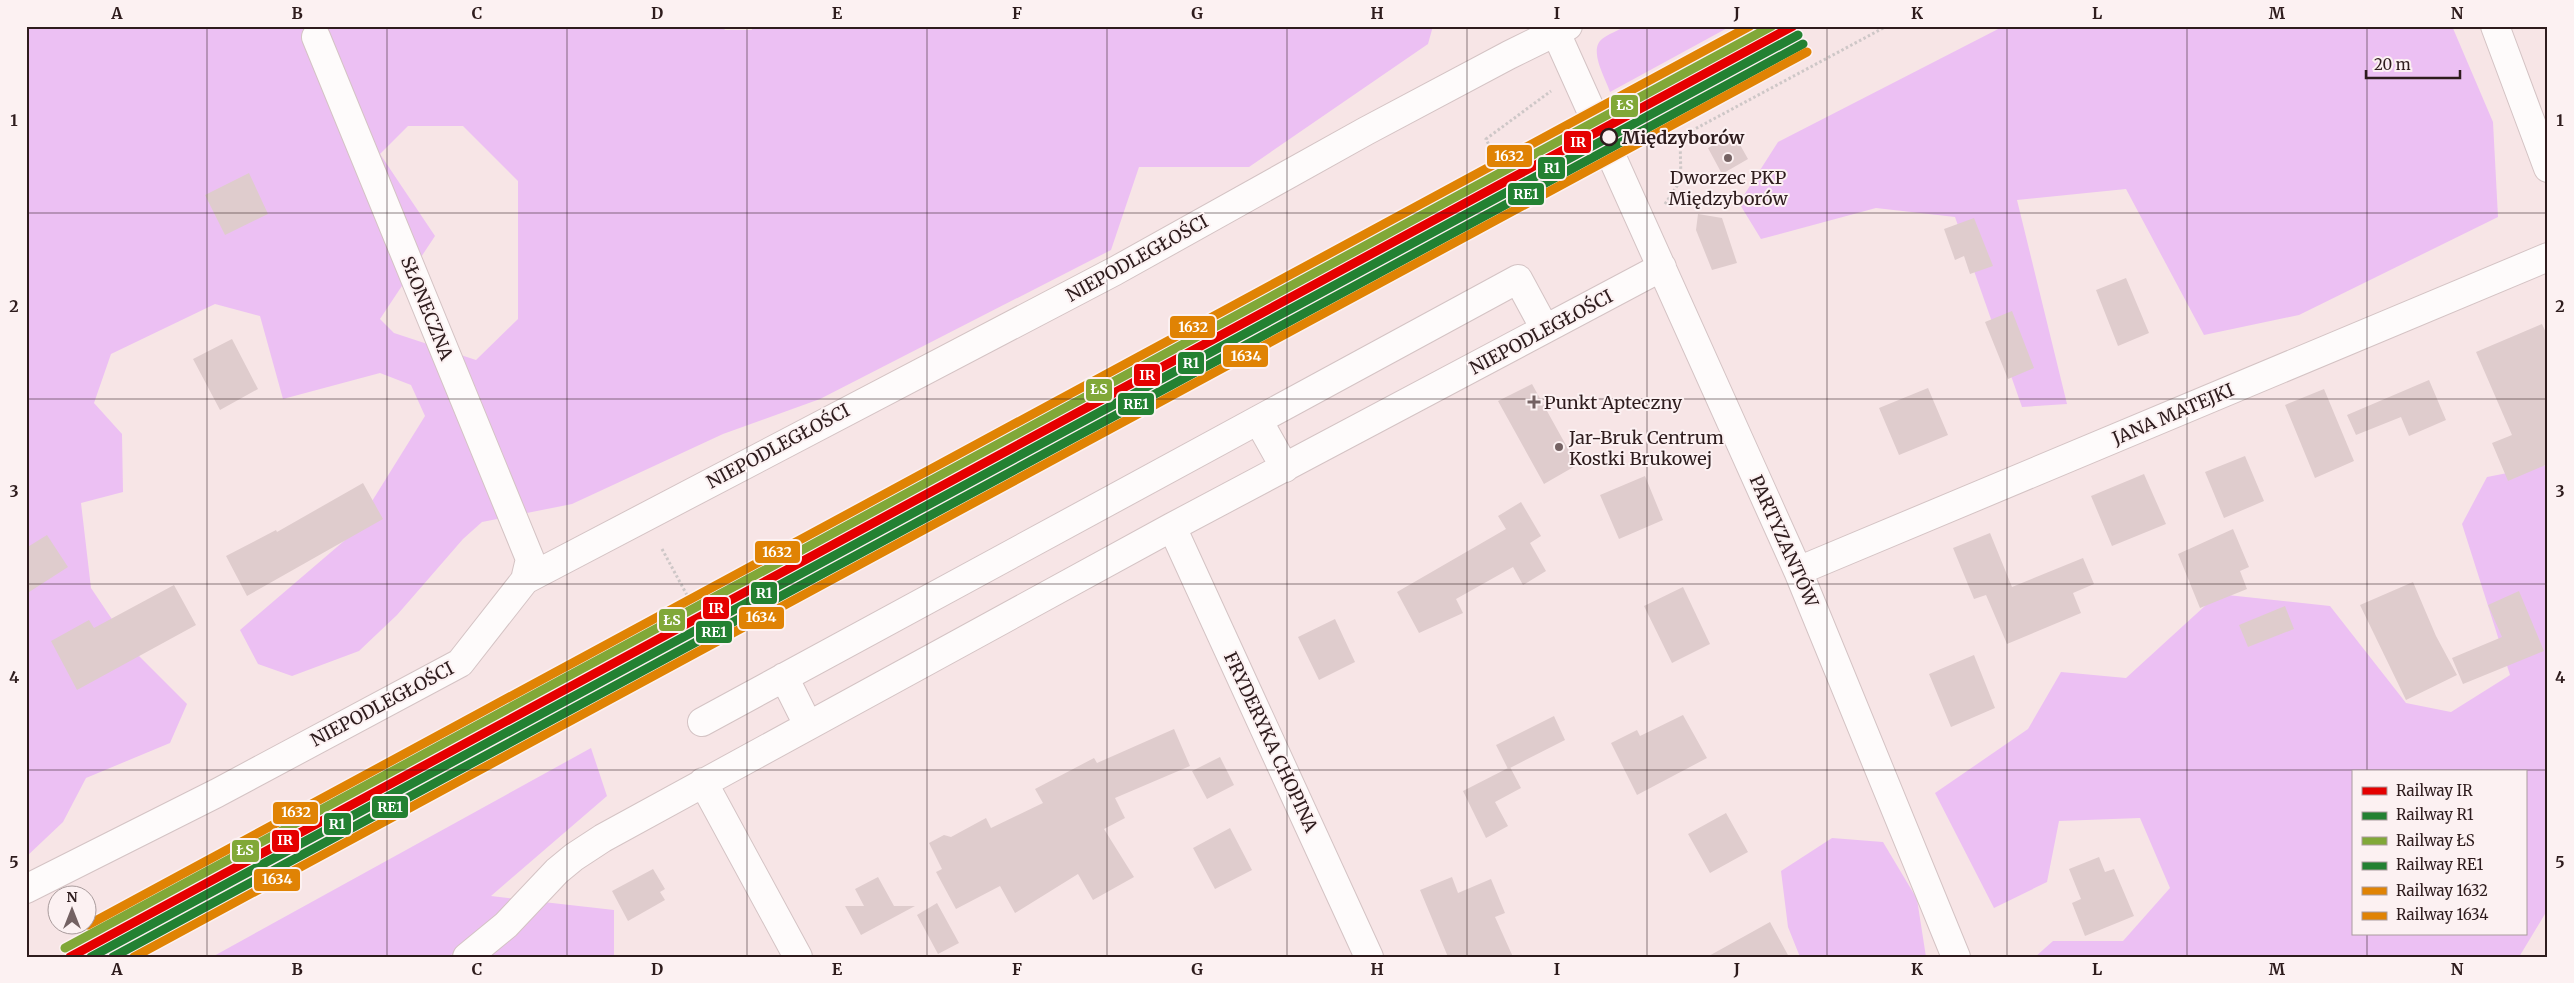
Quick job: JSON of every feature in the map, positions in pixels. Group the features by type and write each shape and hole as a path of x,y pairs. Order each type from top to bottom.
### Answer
{"street":[{"path":"2495,26 2548,168"},
{"name":"PARTYZANTÓW","path":"1559,28 1599,131 1798,571 1956,957"},
{"name":"NIEPODLEGŁOŚCI","path":"26,889 217,794 460,663 525,580 1116,271 1366,131 1559,28"},
{"name":"SŁONECZNA","path":"316,37 530,559 525,580"},
{"name":"JANA MATEJKI","path":"1798,571 2548,257"},
{"name":"NIEPODLEGŁOŚCI","path":"467,957 506,925 574,856 702,782 1172,527 1662,267"},
{"path":"702,722 1518,279 1545,329"},
{"path":"1258,420 1284,468"},
{"name":"FRYDERYKA CHOPINA","path":"1172,527 1369,957"},
{"path":"784,677 808,725"},
{"path":"702,782 798,957"}],"path":[{"path":"1662,208 1681,180 1680,137 1888,26"},
{"path":"662,549 688,597 1498,163 1486,139 1557,86"}],"shaded area":[{"path":"26,26 722,26 725,30 752,30 751,26 1433,26 1428,44 1249,167 1139,167 1111,250 820,399 723,434 572,504 482,522 463,539 397,615 359,651 292,676 258,664 240,630 351,535 425,416 411,385 380,373 283,399 260,316 215,304 111,354 94,403 122,434 123,492 81,503 91,588 132,649 187,704 170,743 86,778 63,822 26,857","holes":["408,126 463,126 518,181 518,319 476,360 394,333 380,319 435,236 380,154"]},
{"path":"1627,26 1731,26 1610,92 1597,57 1598,44 1604,37"},
{"path":"2004,26 2452,26 2493,122 2498,217 2299,315 2204,335 2126,189 2017,200 2067,404 2022,407 1955,217 1876,208 1761,239 1739,203 1778,142"},
{"path":"2548,465 2548,909 2519,957 2035,957 2053,941 2123,941 2170,888 2140,818 2059,821 2047,882 1994,908 1935,793 2028,729 2061,672 2126,678 2218,594 2330,606 2406,703 2451,712 2510,675 2462,524 2487,477"},
{"path":"591,748 607,796 491,896 614,910 614,957 486,957 476,938 448,957 212,957"},
{"path":"1832,838 1883,842 1917,899 1926,957 1800,957 1788,927 1781,871"}],"building":[{"name":"Dworzec PKP Międzyborów","path":"1734,134 1748,159 1722,174 1708,148"},
{"path":"249,173 268,214 225,235 205,195"},
{"path":"1698,214 1722,218 1737,263 1712,270 1696,230"},
{"path":"1974,218 1993,266 1970,274 1964,256 1955,260 1944,229"},
{"path":"2126,278 2149,333 2118,346 2096,290"},
{"path":"2012,311 2034,368 2008,379 1985,322"},
{"path":"2542,324 2548,337 2548,464 2508,481 2492,443 2512,435 2476,352"},
{"path":"232,339 258,389 220,410 193,359"},
{"path":"2429,380 2446,420 2409,436 2401,417 2356,435 2347,415"},
{"path":"1532,384 1577,465 1544,484 1498,401"},
{"path":"1928,388 1948,435 1899,455 1879,408"},
{"path":"2324,389 2354,461 2315,478 2285,405"},
{"path":"2245,456 2264,501 2224,518 2205,472"},
{"path":"2144,474 2166,524 2112,546 2091,496"},
{"path":"1645,476 1663,520 1619,539 1600,495"},
{"path":"363,483 383,519 247,596 226,556 276,530 277,532"},
{"path":"1521,502 1541,536 1530,543 1546,571 1523,585 1513,567 1456,599 1463,613 1419,633 1397,592 1506,529 1498,516"},
{"path":"2233,529 2249,567 2240,571 2247,589 2200,608 2178,554"},
{"path":"1990,533 2012,587 2083,558 2094,584 2073,593 2081,613 2007,644 1986,595 1974,599 1953,548"},
{"path":"47,535 68,567 26,594 26,548"},
{"path":"2413,582 2436,636 2457,675 2406,700 2360,605"},
{"path":"174,585 196,625 77,690 51,641 89,620 94,628"},
{"path":"1683,587 1710,644 1672,663 1644,606"},
{"path":"2519,591 2544,651 2463,684 2452,658 2502,637 2488,605"},
{"path":"2285,606 2294,629 2248,647 2239,625"},
{"path":"1335,619 1355,662 1319,680 1298,637"},
{"path":"1974,655 1995,708 1951,727 1929,674"},
{"path":"1683,715 1707,758 1637,795 1611,743 1637,730 1640,736"},
{"path":"1554,716 1565,740 1508,769 1496,745"},
{"path":"1174,729 1190,766 1115,798 1125,818 1104,829 1134,877 1093,900 1078,874 1015,913 1000,886 956,909 936,872 942,869 929,843 944,835 951,837 986,818 991,828 1043,803 1035,789 1094,758 1097,763"},
{"path":"1220,757 1234,785 1207,799 1192,771"},
{"path":"1510,767 1521,788 1495,802 1508,826 1486,838 1463,791"},
{"path":"1726,813 1748,852 1710,873 1688,834"},
{"path":"1230,828 1252,870 1215,889 1193,848"},
{"path":"2099,857 2105,872 2114,869 2134,916 2085,936 2072,903 2081,899 2069,869"},
{"path":"653,869 665,889 660,892 665,900 628,921 612,891"},
{"path":"878,877 894,906 915,906 861,935 845,906 864,906 855,889"},
{"path":"1452,877 1458,893 1491,879 1505,913 1495,917 1513,957 1448,957 1420,890"},
{"path":"937,903 959,943 938,954 917,915"},
{"path":"1770,922 1789,957 1707,957"}],"rail line":[{"name":"1632","path":"98,920 1750,26"},
{"name":"ŁS","path":"65,948 1772,26"},
{"name":"IR","path":"70,957 1793,26"},
{"name":"R1","path":"91,957 1798,35"},
{"name":"RE1","path":"113,957 1803,44"},
{"name":"1634","path":"134,957 1807,52"}],"place":[{"name":"Międzyborów","path":"1609,137"},
{"name":"Dworzec PKP Międzyborów","path":"1728,158"},
{"name":"Punkt Apteczny","path":"1534,402"},
{"name":"Jar-Bruk Centrum Kostki Brukowej","path":"1559,447"}]}
